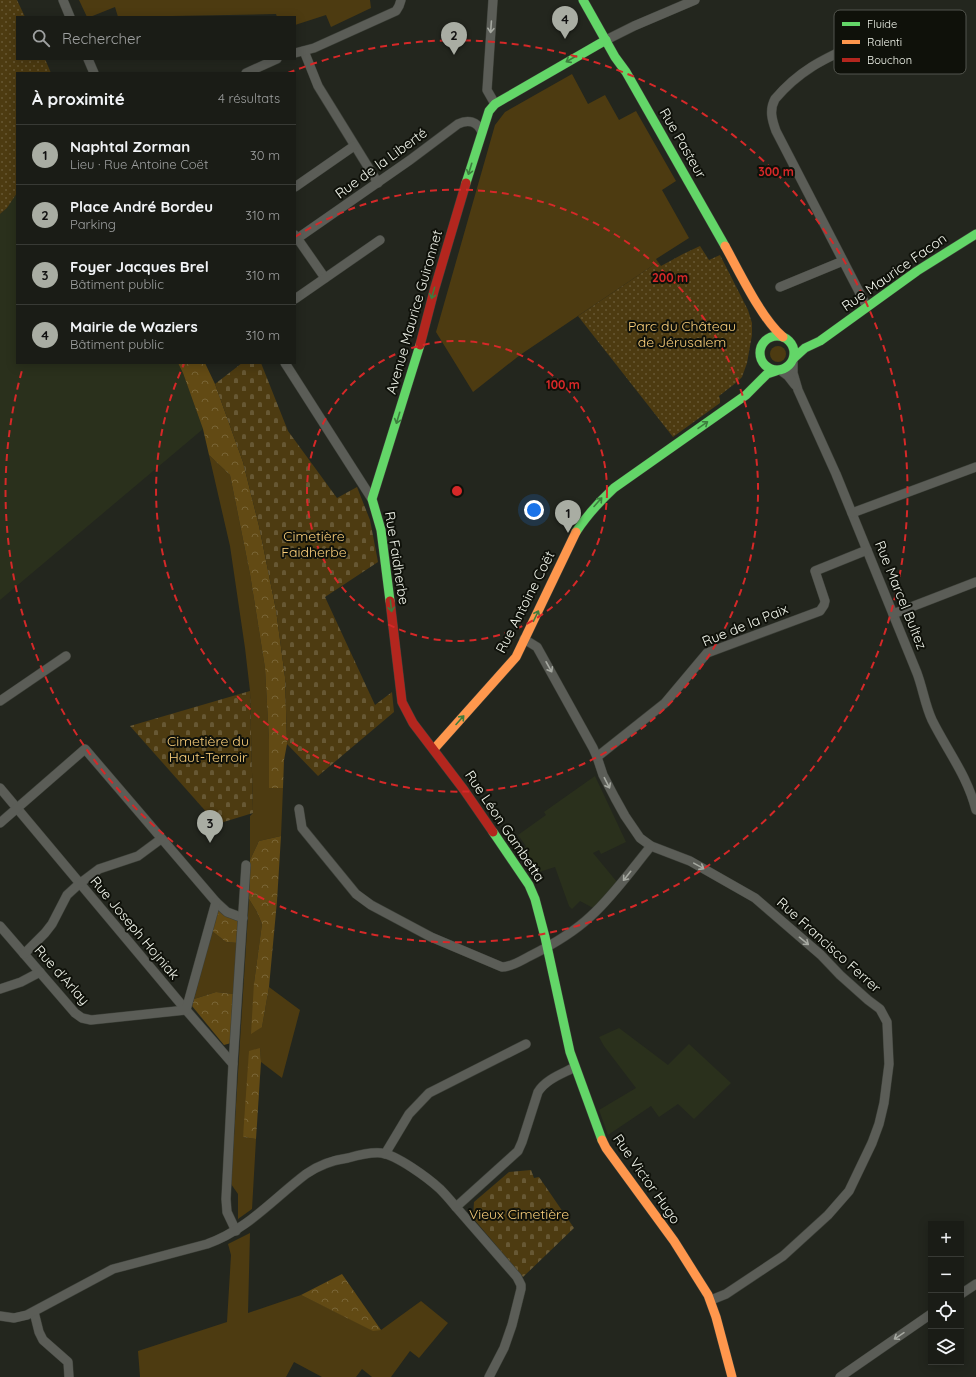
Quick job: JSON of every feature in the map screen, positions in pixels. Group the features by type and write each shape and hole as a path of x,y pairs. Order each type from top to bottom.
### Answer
{"street":[{"path":"63,0 70,16"},
{"path":"378,183 354,146 300,52 314,48 396,11 401,0"},
{"path":"493,0 487,90 495,104 606,40 634,26 695,0"},
{"name":"Rue Pasteur","path":"583,0 615,57 626,72 757,302 775,330 785,338"},
{"path":"834,55 806,70 779,94 773,104 772,119 776,131 867,307"},
{"path":"88,60 94,72"},
{"path":"248,72 275,60"},
{"name":"Avenue Maurice Guironnet","path":"372,499 424,333 434,292 482,132 489,112 495,104"},
{"name":"Rue de la Liberté","path":"296,238 378,183 458,124 465,121 472,122 478,126 482,132"},
{"path":"296,186 354,146"},
{"name":"Rue Maurice Facon","path":"794,359 805,348 817,343 938,257 976,234"},
{"path":"296,238 325,278"},
{"path":"296,298 380,240"},
{"path":"780,287 843,261"},
{"name":"Rue Pasteur","path":"757,302 766,328 764,343"},
{"name":"Rue Maurice Facon","path":"785,338 808,341 828,335"},
{"path":"772,337 785,338 794,348 794,359 788,367 778,370 768,368 762,361 760,351 764,343 772,337"},
{"name":"Rue Marcel Bultez","path":"794,359 793,373 798,390 829,456 917,673 926,706 965,777 976,810"},
{"name":"Rue Faidherbe","path":"286,364 372,499 381,530 385,557 400,696 413,723 434,749"},
{"name":"Rue Marcel Bultez","path":"778,370 788,376 798,390"},
{"name":"Rue Antoine Coët","path":"434,749 512,662 574,536 586,517 600,501 623,481 746,394 767,374 778,370"},
{"path":"852,513 976,467"},
{"name":"Rue de la Paix","path":"597,757 664,703 701,658 707,653 820,610 824,605 824,601 815,571 867,550"},
{"path":"893,614 976,582"},
{"name":"Rue Francisco Ferrer","path":"524,639 538,647 597,757 603,775 625,816 640,838 651,846 684,858 755,898 816,950 868,1000 880,1009 887,1022 888,1064 884,1103 879,1124 872,1143 849,1190 828,1215 783,1256 726,1294 711,1300"},
{"path":"0,701 66,656"},
{"path":"0,823 85,749 216,902 226,912 243,918"},
{"name":"Rue Léon Gambetta","path":"434,749 529,885 535,899 568,1044 575,1067"},
{"name":"Rue Joseph Hojniak","path":"0,788 79,884 233,1064"},
{"path":"299,809 302,828 356,894 371,905 431,938 497,965 506,967 547,947 588,919 598,910 651,846"},
{"path":"24,954 46,933 68,895 79,884 99,869 138,856 161,839"},
{"path":"236,1231 227,1212 226,1199 246,865"},
{"path":"186,1010 216,902"},
{"name":"Rue d'Arlay","path":"0,926 75,1013 86,1019 91,1020 186,1010"},
{"path":"0,989 21,982 40,972"},
{"path":"385,1154 409,1114 429,1093 526,1044"},
{"path":"456,1207 518,1151 538,1092 542,1085 575,1067"},
{"name":"Rue Victor Hugo","path":"575,1067 606,1148 674,1241 711,1300 732,1377"},
{"path":"0,1316 14,1318 27,1315 113,1269 221,1239 249,1222 315,1168 341,1159 371,1153 385,1154 396,1157 436,1186 517,1277 521,1285 510,1333 489,1377"},
{"path":"962,1293 976,1284"},
{"path":"34,1312 39,1332 43,1340 68,1362 69,1377"},
{"path":"840,1377 928,1316"}],"shaded area":[{"path":"16,194 16,364 178,364 203,429 0,600 0,214 7,208"},
{"path":"595,776 626,842 601,854 599,850 593,853 617,882 593,908 580,901 572,909 569,906 555,867 533,874 518,853 526,846 518,835 546,815 544,812"},
{"path":"619,1028 668,1065 689,1044 731,1083 694,1119 678,1104 659,1117 651,1106 608,1135 599,1110 636,1088 604,1046 599,1037"}],"green space":[{"path":"0,0 17,0 25,16 16,16 16,60 45,60 51,72 16,72 16,194 7,208 0,214"},
{"path":"79,0 370,0 371,8 331,27 326,15 296,25 296,16 277,16 276,14 118,16 115,7 92,16 87,16"},
{"path":"572,74 588,104 605,95 619,120 636,111 676,181 662,190 689,238 656,259 658,262 520,355 473,392 436,332 495,125 505,112"},
{"name":"Parc du Château de Jérusalem","path":"700,246 709,260 720,255 748,310 752,323 752,335 747,363 742,377 719,396 720,403 673,437 578,316 658,262 661,266"},
{"path":"778,346 784,348 786,354 784,360 778,362 772,360 770,354 772,348"},
{"path":"178,364 205,364 215,384 243,462 259,526 276,610 285,677 287,744 284,760 283,788 269,788 269,739 265,668 250,574 230,475 209,455 203,429"},
{"name":"Cimetière Faidherbe","path":"241,364 261,364 288,431 337,498 357,487 370,520 378,562 325,597 375,705 392,692 394,712 318,776 287,744 285,677 276,610 259,526 243,462 215,384"},
{"path":"209,455 230,475 250,574 265,668 269,739 269,788 283,788 281,836 259,841 250,860 250,816 253,813 250,691 230,546"},
{"name":"Cimetière du Haut-Terroir","path":"250,691 253,813 217,824 130,726"},
{"path":"281,836 269,987 262,1027 251,1034 254,983 262,924 249,899 250,860 259,841"},
{"path":"249,899 262,924 254,983 262,1027 269,987 300,1010 282,1078 261,1062 260,1048 243,1137 256,1139 252,1209 238,1219 238,1194 231,1184"},
{"path":"218,910 239,920 238,943 226,942 212,931"},
{"path":"212,931 226,942 238,943 234,994 216,992 194,999"},
{"path":"216,992 234,994 231,1043 224,1045 192,1006 194,999"},
{"path":"260,1048 261,1062 256,1139 243,1137 249,1051"},
{"name":"Vieux Cimetière","path":"531,1170 534,1178 539,1177 574,1228 523,1277 473,1218 474,1202 509,1172"},
{"path":"250,1233 248,1313 301,1295 373,1330 381,1330 421,1301 448,1323 419,1358 410,1351 391,1377 372,1377 362,1369 356,1377 322,1377 294,1362 286,1377 140,1377 138,1351 227,1322 231,1255 228,1244"},
{"path":"342,1274 381,1330 373,1331 301,1295"}],"traffic: fast":[{"path":"583,0 615,57 626,72 725,246"},
{"path":"466,183 489,111 495,104 606,40"},
{"path":"794,358 805,348 820,341 917,271 976,234"},
{"path":"774,336 780,336 784,337 791,343 794,353 793,360 787,367 780,370 774,370 770,369 763,363 760,356 760,350 761,346 767,339 774,336"},
{"path":"390,601 381,530 372,499 420,345"},
{"path":"576,532 584,520 614,488 746,395 767,374 776,371"},
{"path":"493,832 529,885 535,899 545,937 570,1052 602,1140"}],"traffic: slow":[{"path":"725,246 759,307 767,319 783,337"},
{"path":"434,749 516,657 576,532"},
{"path":"602,1140 606,1148 674,1241 708,1295 716,1317 732,1377"}],"traffic: jam":[{"path":"420,345 434,291 466,183"},
{"path":"390,601 402,702 413,723 464,790 493,832"}],"place":[{"name":"Mairie de Waziers","path":"565,39"},
{"name":"Place André Bordeu","path":"454,55"},
{"name":"Naphtal Zorman","path":"568,533"},
{"name":"Foyer Jacques Brel","path":"210,843"}]}
